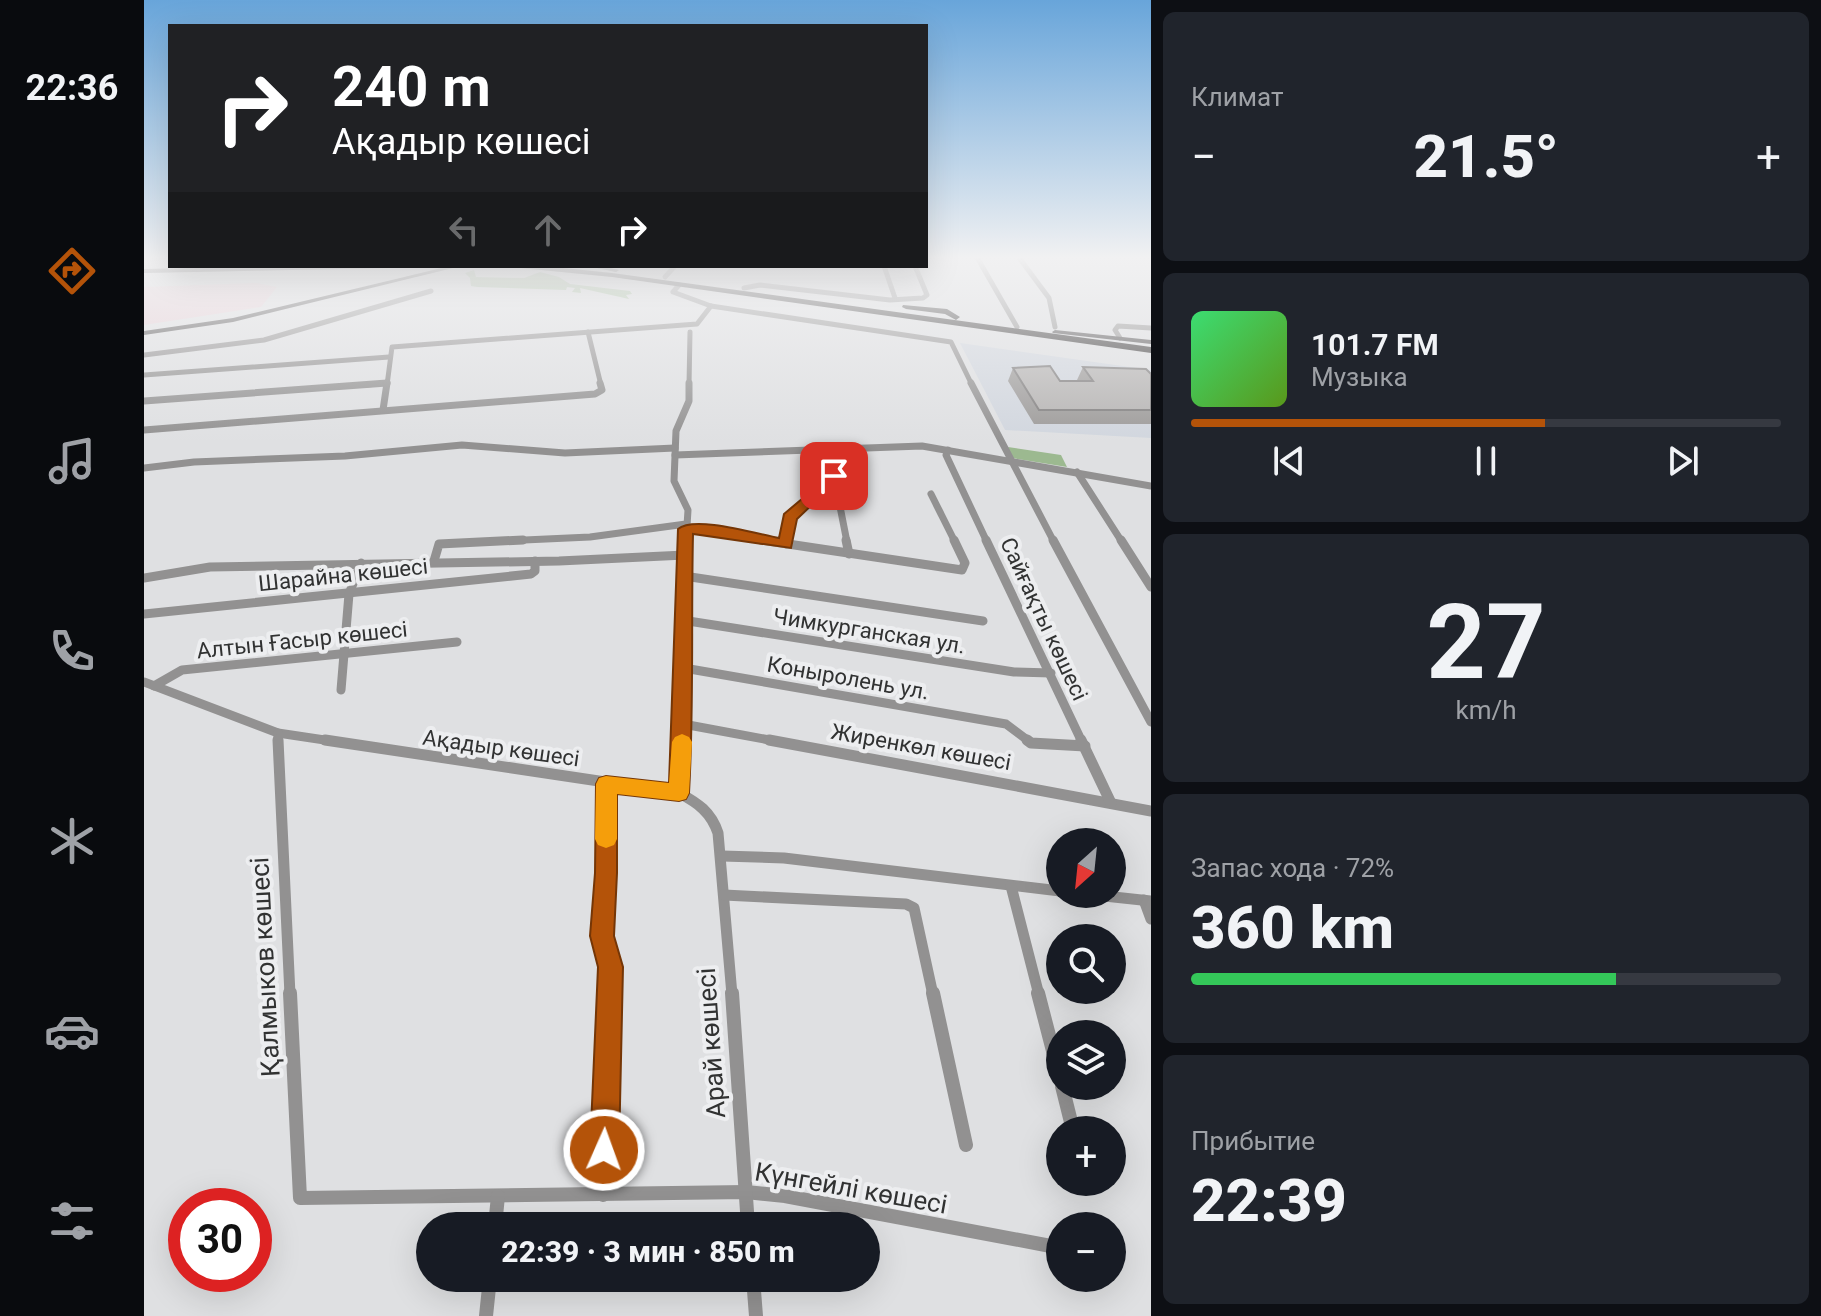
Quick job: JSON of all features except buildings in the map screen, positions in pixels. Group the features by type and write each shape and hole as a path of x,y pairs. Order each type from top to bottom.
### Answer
{"highway":[{"path":"892,320 939,328 958,323 957,320"},
{"path":"946,320 1151,347"},
{"path":"967,320 1055,329 1151,347"}],"main road":[{"path":"144,333 227,320"},
{"path":"1055,329 1120,338 1151,347"}],"street":[{"path":"144,355 264,340 331,320"},
{"path":"383,410 389,350 394,346 697,324 700,320"},
{"path":"807,320 951,342 1010,460 1151,722"},
{"path":"1013,320 1017,327"},
{"path":"1054,320 1055,329"},
{"path":"1120,338 1115,330 1118,326 1151,328"},
{"path":"144,430 600,392 588,332"},
{"path":"679,793 684,668 682,620 688,510 674,481 680,417 689,401 690,332"},
{"path":"144,375 389,357"},
{"path":"144,401 387,383"},
{"path":"144,468 273,457 348,456 444,446 481,445 562,453 829,451 922,446 1147,485 1151,496"},
{"name":"Сайғақты көшесі","path":"948,450 946,455 962,490 1111,803"},
{"path":"829,451 849,554"},
{"path":"1077,472 1151,587"},
{"path":"786,544 790,517 834,476"},
{"path":"434,561 439,544 590,537 686,527 955,570 965,568 931,494"},
{"path":"144,578 210,567 685,555"},
{"name":"Шарайна көшесі","path":"144,614 531,574 535,571 535,561"},
{"path":"341,690 349,594 361,563"},
{"path":"684,576 983,621"},
{"name":"Чимкурганская ул.","path":"682,620 973,666 1051,673"},
{"name":"Алтын Ғасыр көшесі","path":"149,684 182,670 457,642"},
{"name":"Коныролень ул.","path":"684,668 1006,724 1031,743 1085,746"},
{"name":"Ақадыр көшесі","path":"149,684 278,733 679,793 699,801 718,825 722,856"},
{"name":"Жиренкөл көшесі","path":"683,724 1151,811"},
{"name":"Қалмыков көшесі","path":"278,733 300,1198"},
{"path":"603,1195 610,967 602,936 606,784"},
{"path":"722,856 784,858 1046,890"},
{"name":"Арай көшесі","path":"722,856 747,1212"},
{"path":"1011,886 1046,1023"},
{"path":"724,895 906,904 914,908 966,1145"},
{"path":"1126,899 1148,901 1151,919"},
{"name":"Күнгейлі көшесі","path":"300,1198 746,1192 785,1196 1046,1245"},
{"path":"496,1212 498,1196"},
{"path":"486,1316 489,1292"},
{"path":"754,1292 756,1316"}],"shaded area":[{"path":"144,320 174,320 144,325"},
{"path":"960,343 1151,370 1151,438 1005,430"}],"green space":[{"path":"1008,447 1061,455 1067,467 1012,458"}],"slow traffic":[{"path":"606,839 606,784 679,793 682,742"}],"route":[{"path":"604,1150 610,967 602,936 606,784 679,793 686,529 715,530 726,535 786,544 790,517 834,476"}]}
